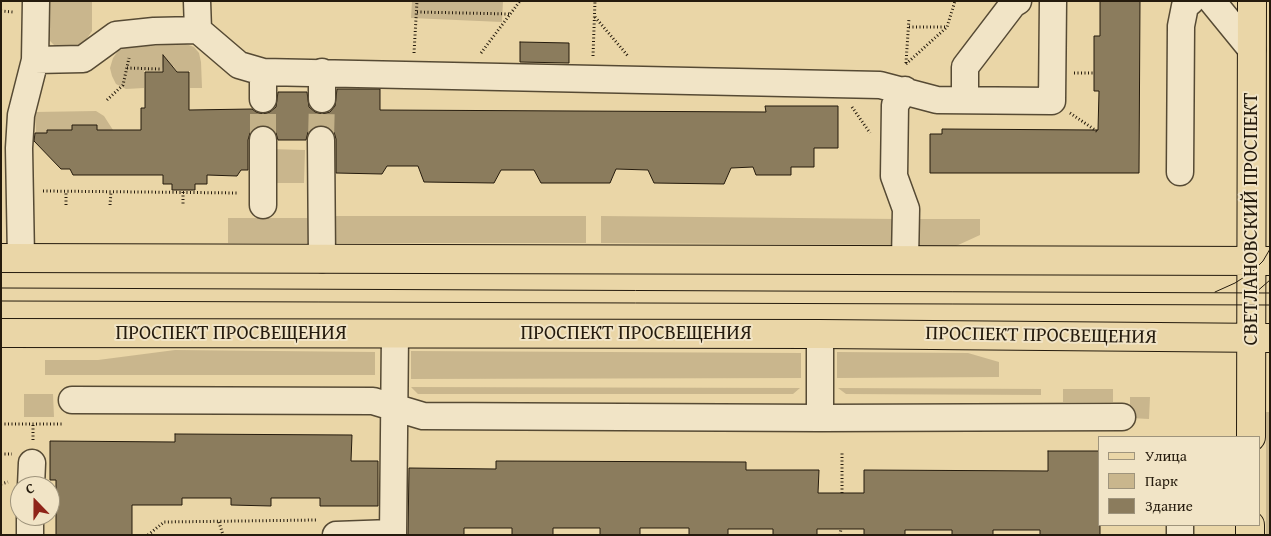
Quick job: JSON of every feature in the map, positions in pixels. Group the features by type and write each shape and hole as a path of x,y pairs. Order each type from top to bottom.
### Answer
{"main road":[{"name":"СВЕТЛАНОВСКИЙ ПРОСПЕКТ","path":"1251,436 1261,338 1261,261 1252,50 1252,1"},
{"path":"11,258 1261,261"},
{"name":"ПРОСПЕКТ ПРОСВЕЩЕНИЯ","path":"1,333 820,334 1261,338"}],"street":[{"path":"11,258 21,115 35,60 36,1"},
{"path":"197,1 198,30"},
{"path":"965,100 965,67 1013,4 1018,1"},
{"path":"35,60 82,59 116,36 136,32 198,30 239,65 263,72 880,85 905,90 937,100 1052,101 1054,1"},
{"path":"1180,172 1181,26 1185,6 1190,1"},
{"path":"1212,1 1252,50"},
{"path":"263,72 263,99"},
{"path":"322,72 322,99"},
{"path":"905,90 896,105 894,176 906,208 905,260"},
{"path":"254,199 263,140"},
{"path":"321,140 322,259"},
{"path":"327,527 392,534 395,334"},
{"path":"820,334 820,418"},
{"path":"72,400 373,401 423,416 1122,417"}],"path":[{"path":"413,74 417,1"},
{"path":"464,75 520,1"},
{"path":"593,78 595,1"},
{"path":"909,18 906,64 947,27 956,1"},
{"path":"417,12 510,14"},
{"path":"909,27 947,27"},
{"path":"107,100 123,84 136,32"},
{"path":"127,68 160,69"},
{"path":"1052,101 1098,132"},
{"path":"851,105 874,140"},
{"path":"39,191 183,192 254,199"},
{"path":"66,191 66,205"},
{"path":"110,192 110,205"},
{"path":"183,192 183,205"},
{"path":"842,454 842,493"},
{"path":"148,535 164,522 219,522 327,527"},
{"path":"219,522 224,535"},
{"path":"840,535 841,529"}],"green space":[{"path":"44,1 92,1 92,31 86,40 77,46 67,48 55,46 47,38"},
{"path":"412,1 503,1 502,22 411,18"},
{"path":"186,44 194,47 199,53 202,88 190,88 190,71 177,71 173,66 163,66 162,71 144,71 144,88 126,89 116,84 112,76 110,68 113,58 118,51 126,47"},
{"path":"96,111 104,116 113,130 97,130 72,125 72,130 47,130 47,133 36,133 35,112"},
{"path":"269,149 305,150 304,183 269,183"},
{"path":"333,216 586,216 586,243 333,243"},
{"path":"601,216 896,219 895,245 601,243"},
{"path":"228,218 309,218 309,243 228,243"},
{"path":"918,219 980,219 980,235 956,246 918,247"},
{"path":"175,350 375,352 375,375 45,375 45,360 98,360"},
{"path":"411,351 801,353 801,378 411,379"},
{"path":"837,352 968,353 999,362 999,377 837,378"},
{"path":"411,387 800,388 793,394 418,394"},
{"path":"838,388 1041,389 1041,395 846,394"},
{"path":"1063,389 1113,389 1113,402 1063,402"},
{"path":"24,394 53,394 54,417 24,417"},
{"path":"1130,397 1150,397 1149,419 1130,418"},
{"path":"1266,412 1270,412 1270,535 1266,535"}],"building":[{"path":"1100,1 1140,1 1139,173 930,173 930,134 942,134 942,129 1098,130 1099,91 1094,91 1094,36 1100,36"},
{"path":"520,42 569,43 569,63 520,62"},
{"path":"163,55 177,72 189,72 189,110 252,109 263,114 270,112 276,107 278,92 307,92 309,107 315,112 322,114 330,112 335,106 337,89 380,89 380,110 766,112 765,106 838,106 838,148 814,148 814,167 791,167 791,175 756,175 753,167 731,168 724,184 654,183 648,170 616,169 610,183 541,183 534,170 501,170 494,183 424,182 418,166 387,166 382,174 336,173 336,139 334,132 329,127 321,125 314,127 308,132 306,140 278,140 276,133 271,127 263,125 255,127 250,133 248,140 248,170 241,170 237,176 207,175 207,184 195,184 195,190 172,190 172,184 163,184 163,175 73,175 70,169 61,169 34,141 35,133 47,133 47,130 72,130 72,125 97,125 97,130 141,130 141,108 145,108 145,72 163,72"},
{"path":"175,434 352,435 351,461 378,461 378,506 320,506 320,498 271,498 271,506 231,505 231,498 182,498 182,505 132,505 132,535 56,535 56,526 60,526 60,476 50,476 50,441 175,442"},
{"path":"1048,451 1098,451 1098,526 1100,526 1100,535 1040,535 1040,530 993,530 993,535 952,535 952,530 905,530 905,535 864,535 864,529 817,529 817,535 773,535 773,529 728,529 728,535 689,535 689,528 640,528 640,535 600,535 600,528 553,528 553,535 512,535 512,528 464,528 464,535 408,535 409,468 496,469 496,461 746,462 746,470 819,470 818,493 864,493 864,470 1048,471"}],"tunnel":[{"path":"263,99 263,140"},
{"path":"321,140 322,99"}],"tram line":[{"path":"1215,292 1235,283 1252,272 1263,261 1270,249"},
{"path":"1254,294 1270,280"},
{"path":"1,288 1270,293"},
{"path":"1,301 1270,305"}]}
